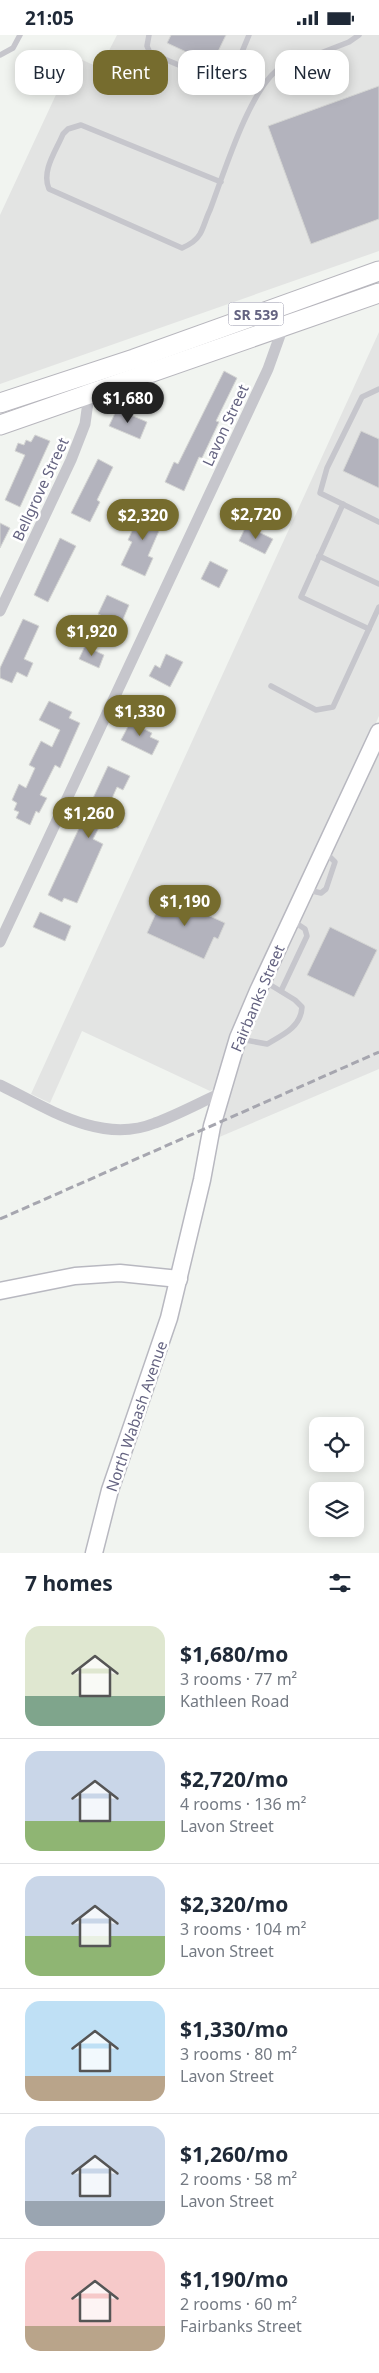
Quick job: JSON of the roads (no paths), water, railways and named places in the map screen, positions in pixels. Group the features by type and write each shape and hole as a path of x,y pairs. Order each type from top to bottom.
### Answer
{"main road":[{"name":"SR 539","path":"0,403 134,359 379,271"},
{"name":"SR 539","path":"0,425 379,293"}],"street":[{"name":"Lavon Street","path":"0,942 268,369 283,327"},
{"name":"Bellgrove Street","path":"0,611 71,460 85,424 89,395 87,374"},
{"name":"Fairbanks Street","path":"179,1279 221,1093 238,1038 263,980 379,732"},
{"path":"0,1085 82,1123 104,1130 121,1131 154,1124 221,1093"},
{"path":"0,1291 75,1275 120,1273 179,1279"},
{"name":"North Wabash Avenue","path":"94,1553 110,1490 168,1318 179,1279"}],"lane":[{"path":"0,55 13,48 20,35"},
{"path":"149,35 147,46 150,53 217,81 232,76 249,35"},
{"path":"221,182 81,125 68,129 63,134 46,172 45,181 50,189 182,248 189,245 199,235 221,182 256,94 267,77 276,70 349,42 358,35"},
{"path":"379,389 362,397 327,468 320,493 379,522"},
{"path":"343,504 300,597 369,629"},
{"path":"319,556 379,584"},
{"path":"271,686 316,710 333,707 379,607"},
{"path":"281,991 307,936 305,929 291,920"},
{"path":"238,1038 267,1044 291,1031 302,1014 302,1007 263,980"}],"railway":[{"path":"0,1219 379,1052"}]}
